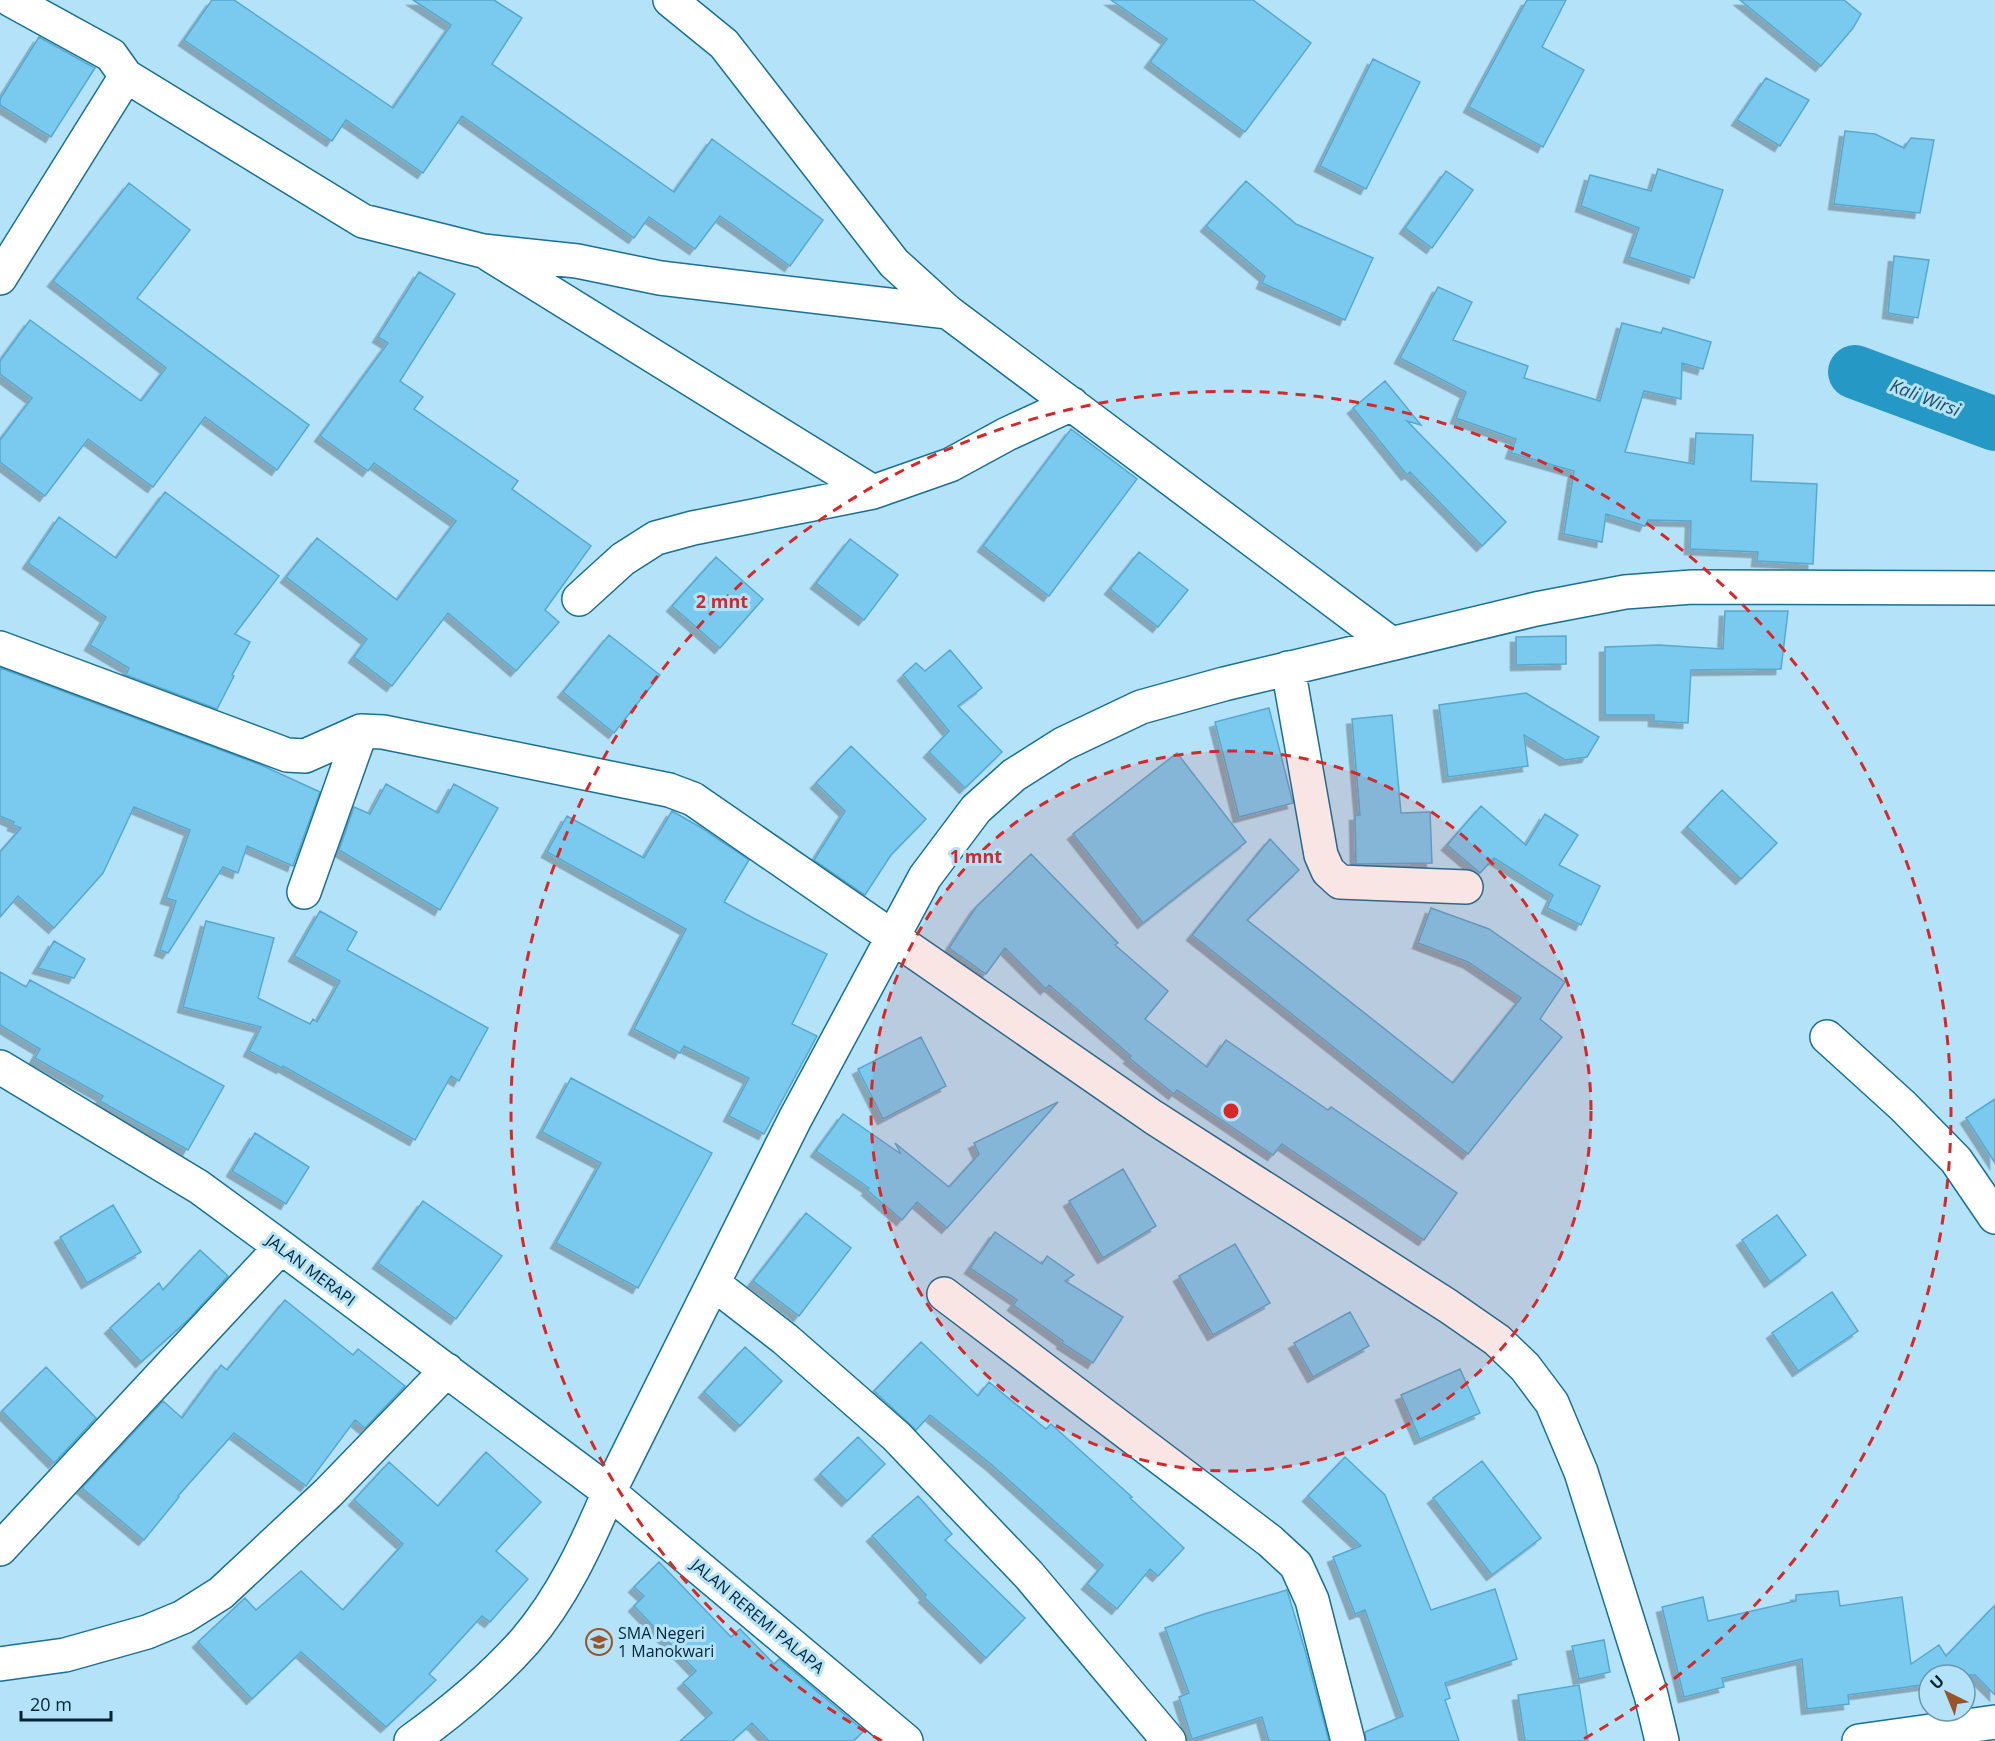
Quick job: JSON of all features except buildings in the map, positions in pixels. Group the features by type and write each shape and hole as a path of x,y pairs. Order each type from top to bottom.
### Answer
{"street":[{"path":"11,0 111,55 126,76 363,221 483,251 577,261 660,278 948,312"},
{"path":"669,0 724,44 894,263 948,312 1390,643"},
{"path":"0,278 126,76"},
{"path":"483,251 873,492"},
{"path":"579,598 623,559 656,538 693,528 873,492 950,465 1007,434 1071,404"},
{"path":"411,1741 476,1689 525,1640 559,1593 590,1536 609,1492 795,1119 892,935 925,877 976,809 1014,775 1063,744 1141,707 1390,643 1536,609 1625,592 1750,586 1995,588"},
{"path":"0,648 287,755 305,756 362,731 383,732 669,790 693,799 1153,1117 1448,1306 1497,1340 1525,1367 1552,1403 1581,1472 1652,1695 1662,1741"},
{"path":"1288,668 1321,855 1328,871 1340,882 1466,888"},
{"path":"304,892 362,731"},
{"path":"1827,1037 1903,1106 1956,1160 1995,1217"},
{"name":"JALAN MERAPI","path":"0,1067 199,1187 609,1492"},
{"path":"0,1549 281,1247"},
{"path":"714,1284 785,1340 896,1436 1028,1574 1169,1741"},
{"path":"944,1294 1270,1540 1296,1565 1312,1600 1348,1741"},
{"path":"0,1664 65,1655 147,1632 183,1617 221,1593 328,1493 447,1370"},
{"name":"JALAN REREMI PALAPA","path":"609,1492 906,1741"},
{"path":"1859,1741 1995,1722"}],"waterway":[{"name":"Kali Wirsi","path":"1855,372 1995,424"}],"place":[{"name":"SMA Negeri 1 Manokwari","path":"599,1642"}]}
